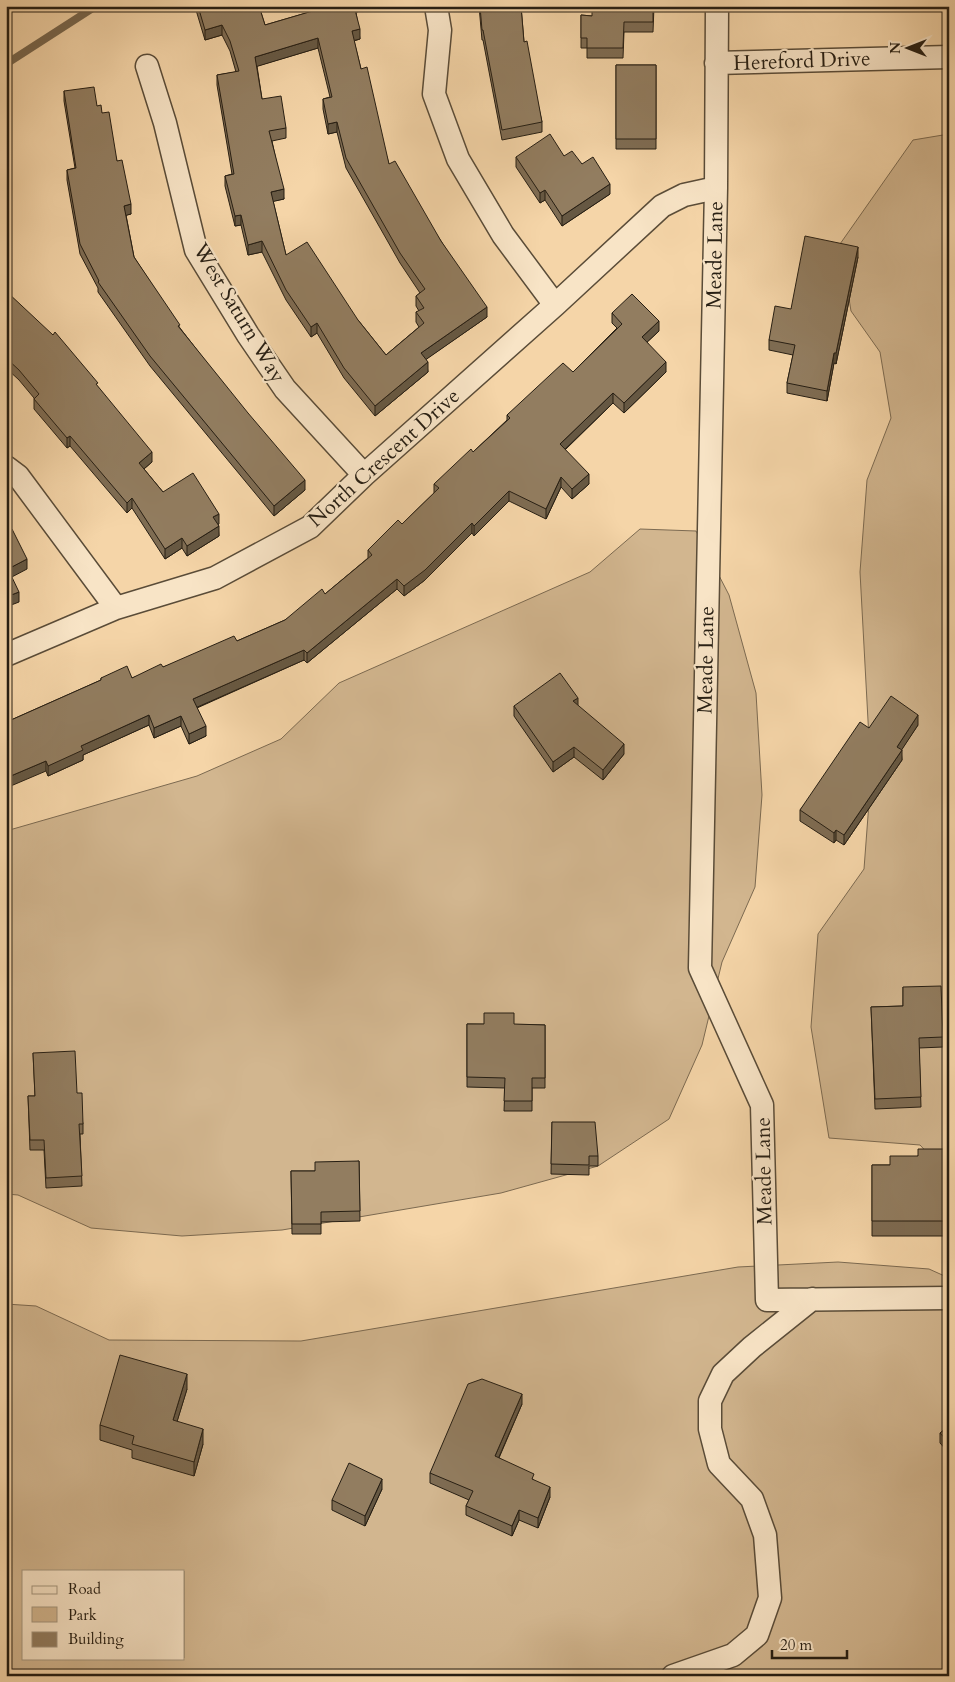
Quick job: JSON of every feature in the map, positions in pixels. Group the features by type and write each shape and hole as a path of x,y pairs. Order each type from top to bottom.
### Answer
{"street":[{"path":"436,6 440,30 434,94 458,159 503,235 554,305"},
{"name":"Meade Lane","path":"716,6 716,188 700,968 762,1105 767,1300 812,1299"},
{"name":"Hereford Drive","path":"716,63 949,57"},
{"name":"West Saturn Way","path":"147,66 166,123 196,250 248,335 285,389 364,475"},
{"name":"North Crescent Drive","path":"6,655 116,608 215,578 310,527 364,475 662,206 684,195 716,188"},
{"path":"6,467 18,476 116,608"},
{"path":"672,1676 733,1654 757,1635 770,1598 765,1535 752,1500 719,1464 710,1428 710,1401 723,1374 752,1347 812,1299 949,1298"}],"green space":[{"path":"949,134 949,1176 920,1145 829,1138 811,1027 818,934 864,869 871,776 860,572 867,480 891,418 880,352 851,311 840,244 913,140"},
{"path":"640,529 696,531 729,595 756,693 762,795 755,887 722,962 702,1045 669,1119 598,1166 501,1193 282,1230 182,1236 91,1228 18,1195 6,1194 6,831 197,776 281,739 339,683 590,572"},
{"path":"838,1262 929,1269 949,1278 949,1494 944,1496 949,1527 949,1676 6,1676 6,1304 36,1306 109,1340 301,1341 738,1267"}],"building":[{"path":"198,6 259,6 265,25 316,10 314,6 354,6 360,29 352,31 361,69 367,67 389,164 395,161 441,241 487,307 421,353 428,362 375,406 344,368 317,323 311,327 286,290 262,241 248,245 241,215 235,216 225,176 234,174 217,75 239,71 230,41 222,25 205,30","holes":["318,38 332,97 323,99 328,124 337,122 346,158 400,253 425,289 416,296 424,308 416,312 424,323 386,355 358,320 307,242 286,255 271,192 284,189 269,131 286,128 281,96 262,99 255,57"]},
{"path":"480,6 521,6 524,42 527,41 542,122 502,130 482,30"},
{"path":"592,6 653,6 653,22 624,22 623,48 587,48 587,38 581,38 581,15 592,16"},
{"path":"616,65 656,65 656,139 616,139"},
{"path":"94,87 97,106 101,105 102,113 109,112 117,161 122,160 131,204 124,206 134,257 180,325 178,326 305,480 274,506 150,356 98,282 80,244 67,170 76,168 64,91"},
{"path":"550,134 564,156 572,151 582,164 593,157 610,184 562,216 545,190 540,193 516,157"},
{"path":"805,236 858,247 827,391 787,383 795,345 769,340 775,306 791,309"},
{"path":"6,291 53,335 55,332 152,452 139,463 163,492 193,473 219,514 213,517 219,526 187,546 182,538 165,549 132,498 127,503 70,436 67,438 34,399 39,394 6,358"},
{"path":"632,294 659,321 642,337 666,362 624,403 613,393 560,444 589,474 572,489 561,477 546,509 509,491 474,526 472,523 425,570 404,586 397,579 307,653 304,650 193,699 206,726 189,734 181,716 154,728 149,715 81,746 83,750 48,766 46,761 6,778 6,720 11,720 101,680 101,678 127,666 132,678 161,664 163,667 234,636 237,641 285,620 322,589 325,594 372,555 368,550 398,520 402,524 439,488 434,484 471,449 473,452 510,418 507,415 563,363 573,372 622,324 612,313"},
{"path":"12,529 27,559 8,569 19,592 6,597 6,532"},
{"path":"560,673 578,698 573,701 624,744 603,770 574,747 553,762 514,706"},
{"path":"891,696 918,715 897,747 902,750 844,835 836,830 834,833 800,810 860,722 869,728"},
{"path":"941,986 943,1037 919,1038 921,1097 875,1099 871,1007 903,1006 903,987"},
{"path":"484,1013 514,1013 514,1024 545,1025 545,1078 532,1078 532,1101 504,1101 505,1078 467,1077 467,1024 484,1024"},
{"path":"75,1051 77,1093 82,1093 83,1124 79,1124 82,1176 46,1178 44,1140 30,1140 28,1096 35,1096 33,1053"},
{"path":"552,1122 595,1122 598,1156 589,1156 589,1165 551,1164"},
{"path":"918,1149 949,1149 949,1221 872,1221 872,1165 890,1165 890,1156 918,1156"},
{"path":"359,1161 360,1211 321,1212 321,1224 292,1224 291,1171 315,1171 315,1162"},
{"path":"120,1355 187,1374 173,1420 203,1429 194,1462 132,1444 134,1436 100,1425"},
{"path":"482,1379 522,1394 495,1456 534,1474 532,1479 550,1487 538,1518 519,1510 512,1526 466,1506 473,1491 430,1473 468,1384"},
{"path":"949,1426 949,1443 940,1433"},
{"path":"349,1463 382,1479 365,1516 332,1500"}],"waterway":[{"path":"6,64 96,6"}]}
